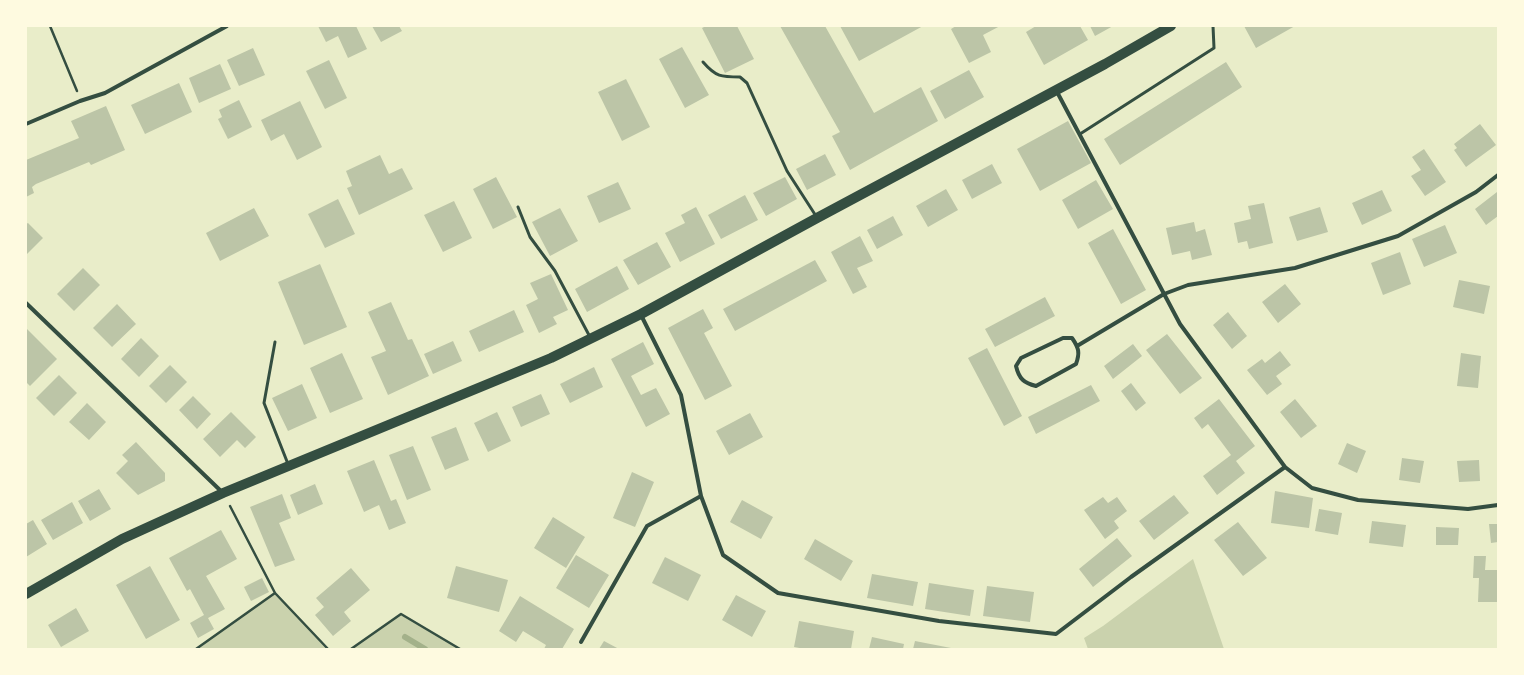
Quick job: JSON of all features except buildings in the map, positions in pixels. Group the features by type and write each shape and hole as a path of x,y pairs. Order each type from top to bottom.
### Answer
{"main road":[{"path":"26,594 122,539 223,493 288,465 552,358 641,314 1105,64 1171,26"}],"street":[{"path":"26,124 80,101 105,93 227,26"},
{"path":"1055,90 1080,134 1180,324 1285,467 1312,488 1358,500 1468,509 1498,505"},
{"path":"1077,346 1164,294 1188,285 1295,268 1398,236 1476,192 1498,176"},
{"path":"26,303 223,493"},
{"path":"641,314 681,395 701,496 723,555 778,593 939,621 1056,634 1131,576 1285,467"},
{"path":"1063,338 1072,338 1077,346 1079,354 1076,364 1036,386 1028,384 1019,377 1016,366 1021,358 1063,338"},
{"path":"581,642 647,526 701,496"}],"lane":[{"path":"1080,134 1214,48 1213,26"},
{"path":"704,62 712,72 722,77 740,77 747,83 787,170 817,218"},
{"path":"518,207 530,237 555,271 590,339"},
{"path":"275,342 264,403 288,465"}],"path":[{"path":"50,26 80,101"},
{"path":"223,493 275,593 328,649"},
{"path":"196,649 275,593"},
{"path":"352,649 401,614 460,649"}],"green space":[{"path":"1193,559 1224,649 1088,649 1084,638 1103,626"},
{"path":"275,593 328,649 196,649"},
{"path":"401,614 460,649 351,649"}],"waterway":[{"path":"405,637 425,649"}]}
